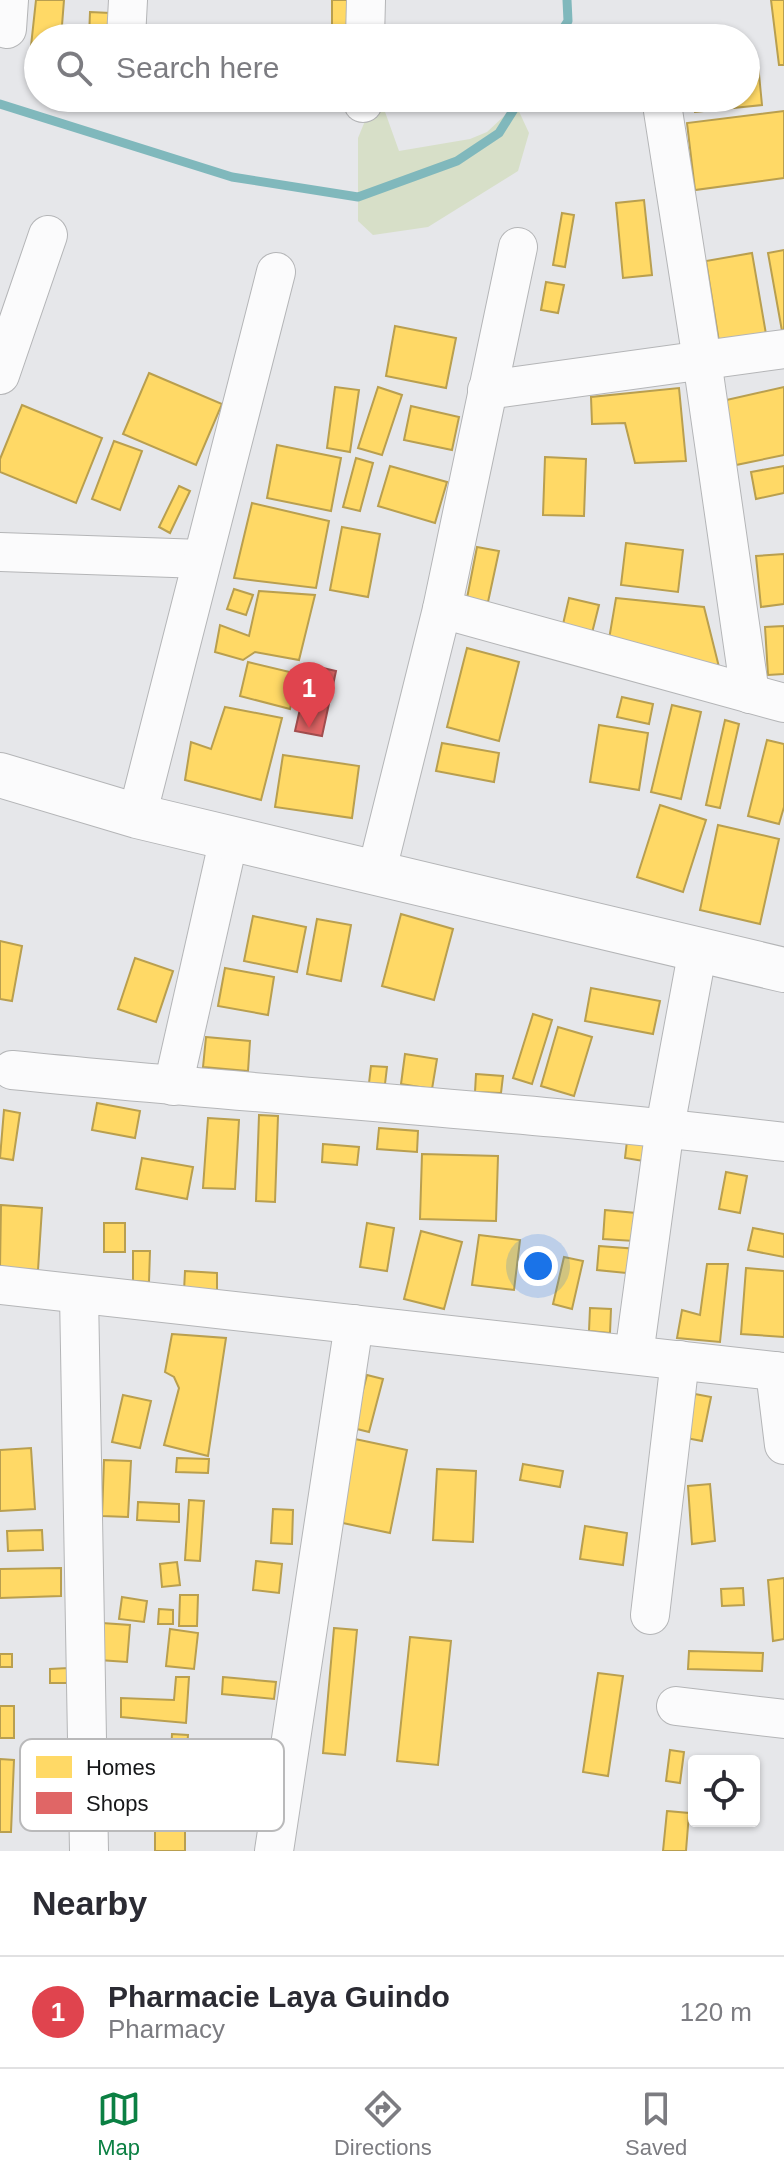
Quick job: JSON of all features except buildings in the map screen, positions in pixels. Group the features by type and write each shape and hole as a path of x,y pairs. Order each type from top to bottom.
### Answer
{"main road":[{"path":"0,775 137,816 784,970"}],"street":[{"path":"127,24 128,0"},
{"path":"365,24 366,0"},
{"path":"442,609 767,698 702,360 663,112"},
{"path":"0,375 48,235"},
{"path":"376,874 442,609 518,247"},
{"path":"137,816 276,272"},
{"path":"487,390 784,349"},
{"path":"0,552 202,559"},
{"path":"173,1086 229,838"},
{"path":"634,1355 665,1127 698,949"},
{"path":"12,1070 665,1127 784,1142"},
{"path":"0,1285 780,1371 784,1445"},
{"path":"79,1294 87,1739"},
{"path":"284,1785 354,1324"},
{"path":"650,1615 680,1360"},
{"path":"676,1706 784,1719"},
{"path":"89,1831 89,1851"},
{"path":"274,1851 277,1831"}],"green space":[{"path":"385,112 399,151 470,139 487,132 508,112 519,112 529,133 518,171 428,227 373,235 358,221 358,138 367,116"}],"waterway":[{"path":"566,24 567,0"},
{"path":"0,104 24,112"},
{"path":"25,112 232,177 358,197 457,161 499,133 512,112"}],"place":[{"name":"Pharmacie Laya Guindo","path":"309,728"}]}
